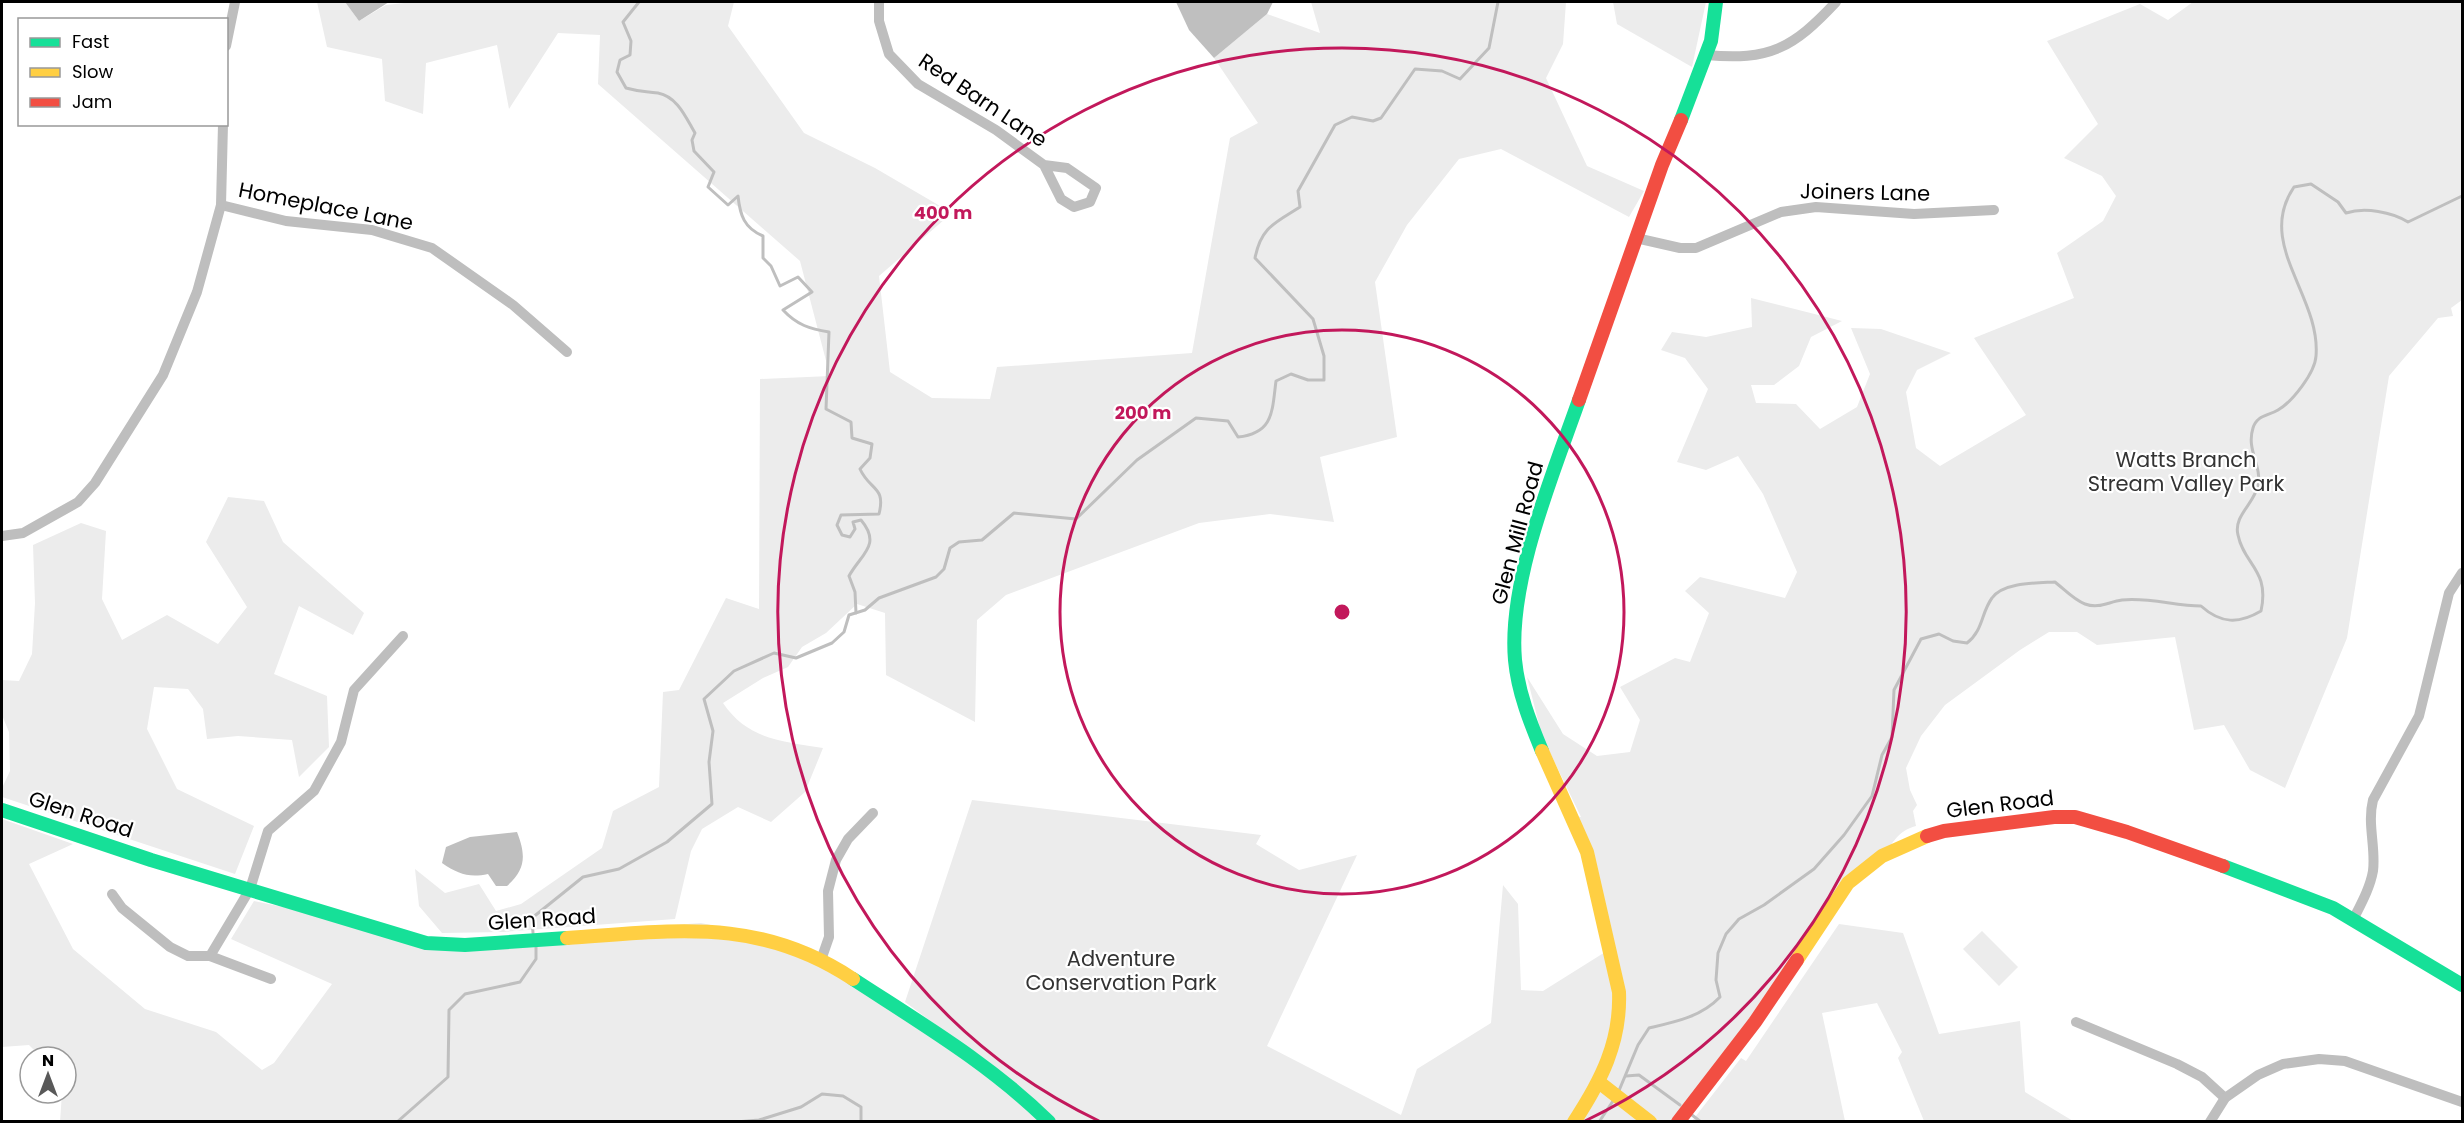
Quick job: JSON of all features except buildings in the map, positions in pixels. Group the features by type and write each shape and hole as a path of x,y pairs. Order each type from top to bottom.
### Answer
{"main road":[{"name":"Glen Mill Road","path":"1605,1086 1616,1043 1619,993 1592,870 1531,725 1521,690 1514,645 1516,620 1533,540 1546,496 1636,238 1706,55 1713,33 1716,2"},
{"name":"Glen Road","path":"2,810 151,860 426,944 465,945 689,930 722,932 774,940 821,960 907,1013 1010,1084 1048,1122"},
{"name":"Glen Road","path":"1678,1122 1755,1022 1848,883 1882,856 1914,840 1944,831 2054,817 2075,818 2127,832 2293,891 2353,920 2445,977 2463,985"},
{"path":"1574,1122 1605,1086 1632,1105 1650,1122"}],"street":[{"path":"228,37 236,2"},
{"name":"Red Barn Lane","path":"879,2 879,21 889,54 918,84 996,130 1044,165 1061,199 1074,207 1090,202 1096,188 1066,168 1044,165"},
{"path":"1706,55 1738,58 1786,46 1812,27 1836,2"},
{"path":"2,536 23,532 78,501 95,483 130,432 163,375 197,292 221,205 223,126"},
{"name":"Homeplace Lane","path":"221,205 286,221 372,230 432,248 513,305 567,352"},
{"name":"Joiners Lane","path":"1636,238 1680,248 1696,248 1781,212 1816,207 1914,214 1994,210"},
{"path":"2353,920 2365,896 2373,870 2369,814 2373,800 2420,716 2449,593 2463,573"},
{"path":"210,956 250,889 268,831 314,791 342,742 354,690 403,636"},
{"path":"821,960 829,937 828,891 836,860 848,839 873,813"},
{"path":"112,894 122,908 170,947 188,956 210,956 271,979"},
{"path":"2076,1022 2177,1064 2202,1077 2225,1098"},
{"path":"2210,1122 2225,1098 2258,1075 2275,1068 2319,1059 2345,1061 2463,1102"}],"green space":[{"path":"317,2 345,2 359,21 386,5 413,2 734,2 728,26 804,133 875,168 952,213 879,276 890,372 932,398 990,399 997,367 1192,353 1230,138 1258,123 1214,58 1267,14 1320,33 1311,2 1566,2 1563,44 1546,78 1587,166 1644,191 1629,217 1501,149 1459,159 1407,225 1375,282 1397,437 1320,457 1334,522 1270,514 1199,523 1006,595 977,620 975,722 886,675 885,613 857,604 826,633 802,647 788,667 763,678 723,703 743,725 755,732 767,737 823,748 805,792 771,822 738,807 702,829 691,851 675,919 503,932 442,933 419,906 415,869 445,893 479,884 496,911 521,904 602,848 613,811 659,787 663,692 679,690 726,598 759,609 760,379 830,376 800,261 598,84 600,35 558,33 509,109 497,45 426,63 423,114 385,101 382,59 327,47"},
{"path":"1613,2 1706,2 1692,67 1617,24"},
{"path":"2193,2 2462,2 2462,300 2451,308 2453,316 2438,318 2389,376 2347,638 2285,788 2250,770 2224,725 2194,730 2175,637 2097,645 2077,632 2049,632 2020,650 1945,705 1921,736 1906,768 1910,790 1917,805 1913,811 1916,826 1900,834 1878,860 1848,883 1676,1121 60,1122 61,1105 78,1105 78,1045 2,1047 2,819 73,844 29,864 73,949 145,1009 216,1032 262,1070 274,1063 332,984 231,939 254,901 356,922 426,943 701,923 754,934 802,950 1029,1094 905,1002 972,800 1261,835 1256,844 1299,870 1357,855 1267,1046 1401,1115 1417,1069 1491,1023 1503,885 1518,904 1521,990 1543,991 1610,949 1575,816 1581,817 1542,736 1527,677 1563,734 1597,756 1630,752 1640,720 1620,687 1675,658 1690,662 1709,613 1685,591 1700,577 1785,598 1797,572 1763,494 1738,456 1706,470 1677,462 1708,389 1685,358 1661,350 1672,332 1706,337 1752,327 1751,298 1842,321 1811,337 1799,366 1774,385 1751,385 1756,403 1796,404 1820,429 1857,407 1870,374 1851,328 1881,329 1951,353 1917,370 1906,392 1916,448 1940,466 2026,415 1974,338 2074,298 2057,253 2103,221 2116,196 2102,176 2064,158 2098,124 2047,41 2140,4 2168,20"},
{"path":"228,497 264,501 283,542 364,613 353,635 299,606 274,674 327,696 329,747 299,777 292,740 238,736 207,739 203,709 188,689 154,687 147,729 177,789 254,826 235,874 2,797 2,788 10,771 9,732 2,715 2,680 19,681 32,654 35,603 33,545 81,523 106,531 102,599 122,640 167,615 218,644 247,607 206,542"},
{"path":"1839,924 1903,933 1939,1034 2020,1021 2025,1092 2073,1121 1924,1121 1898,1058 1902,1052 1877,1003 1822,1013 1845,1121 1692,1121 1741,1058 1746,1061"},
{"path":"1982,931 2018,967 1999,986 1963,949"}],"shaded area":[{"path":"345,2 389,2 359,21"},
{"path":"1176,2 1273,2 1267,14 1214,58 1189,30"},
{"path":"517,832 523,855 521,868 507,886 496,886 488,874 475,876 464,874 442,863 446,847 470,837"}],"waterway":[{"path":"639,2 623,22 631,41 630,55 620,60 617,72 626,88 665,95 676,103 695,133 692,140 694,151 714,172 708,187 728,205 738,196 740,209 747,225 763,236 763,258 771,266 780,286 798,277 812,292 783,310 804,325 829,332 826,409 851,422 852,438 872,444 870,458 860,469 879,493 881,505 879,514 841,515 837,525 842,535 850,537 855,529 853,522 861,520 870,536 867,549 849,576 855,592 856,613"},
{"path":"533,933 532,918 583,877 619,869 667,842 712,804 709,762 713,731 704,699 734,671 774,653 796,658 832,643 844,632 849,615 865,610 879,598 936,577 944,569 950,548 959,542 982,540 1014,513 1076,519 1137,460 1196,418 1228,421 1238,437 1250,435 1259,431 1269,419 1276,381 1291,374 1308,380 1324,380 1324,356 1313,319 1255,258 1261,239 1270,227 1300,207 1298,191 1335,125 1352,117 1373,121 1381,118 1415,69 1442,71 1460,79 1489,48 1498,2"},
{"path":"1618,1093 1638,1045 1649,1028 1696,1014 1720,997 1716,980 1718,953 1726,934 1739,919 1764,905 1814,869 1844,835 1872,796 1882,755 1892,737 1894,690 1921,639 1939,634 1953,641 1967,643 1976,633 1988,604 1997,593 2012,586 2030,583 2055,582 2077,600 2090,605 2132,599 2201,606 2216,616 2230,620 2245,618 2261,611 2262,586 2241,545 2237,528 2258,485 2259,478 2251,436 2260,418 2278,410 2296,394 2312,370 2316,356 2315,334 2285,250 2282,229 2284,208 2294,187 2311,184 2338,202 2346,213 2361,210 2378,212 2408,222 2462,196"},
{"path":"397,1122 448,1077 449,1010 465,994 520,982 536,959 536,946"},
{"path":"1626,1076 1639,1075 1680,1105"},
{"path":"736,1122 759,1120 801,1107 822,1094 843,1096 861,1107 861,1122"},
{"path":"1599,1122 1613,1101"},
{"path":"1692,1115 1701,1122"}],"traffic: fast":[{"path":"1681,120 1711,41 1716,2"},
{"path":"1542,751 1522,695 1515,660 1518,596 1545,494 1579,400"},
{"path":"2,810 151,860 426,943 465,945 567,938"},
{"path":"2223,866 2333,908 2462,985"},
{"path":"853,979 979,1063 1049,1122"}],"traffic: slow":[{"path":"1542,751 1587,852 1619,992 1617,1028 1613,1044 1601,1076 1574,1122"},
{"path":"1797,960 1848,883 1882,856 1927,836"},
{"path":"567,938 679,931 749,936 783,945 818,959 853,979"},
{"path":"1600,1083 1650,1122"}],"traffic: jam":[{"path":"1579,400 1662,165 1681,120"},
{"path":"1927,836 1944,831 2054,817 2075,817 2127,832 2223,866"},
{"path":"1678,1122 1755,1022 1797,960"}],"park label":[{"name":"Watts Branch Stream Valley Park","path":"2186,471"},
{"name":"Adventure Conservation Park","path":"1121,970"}]}
